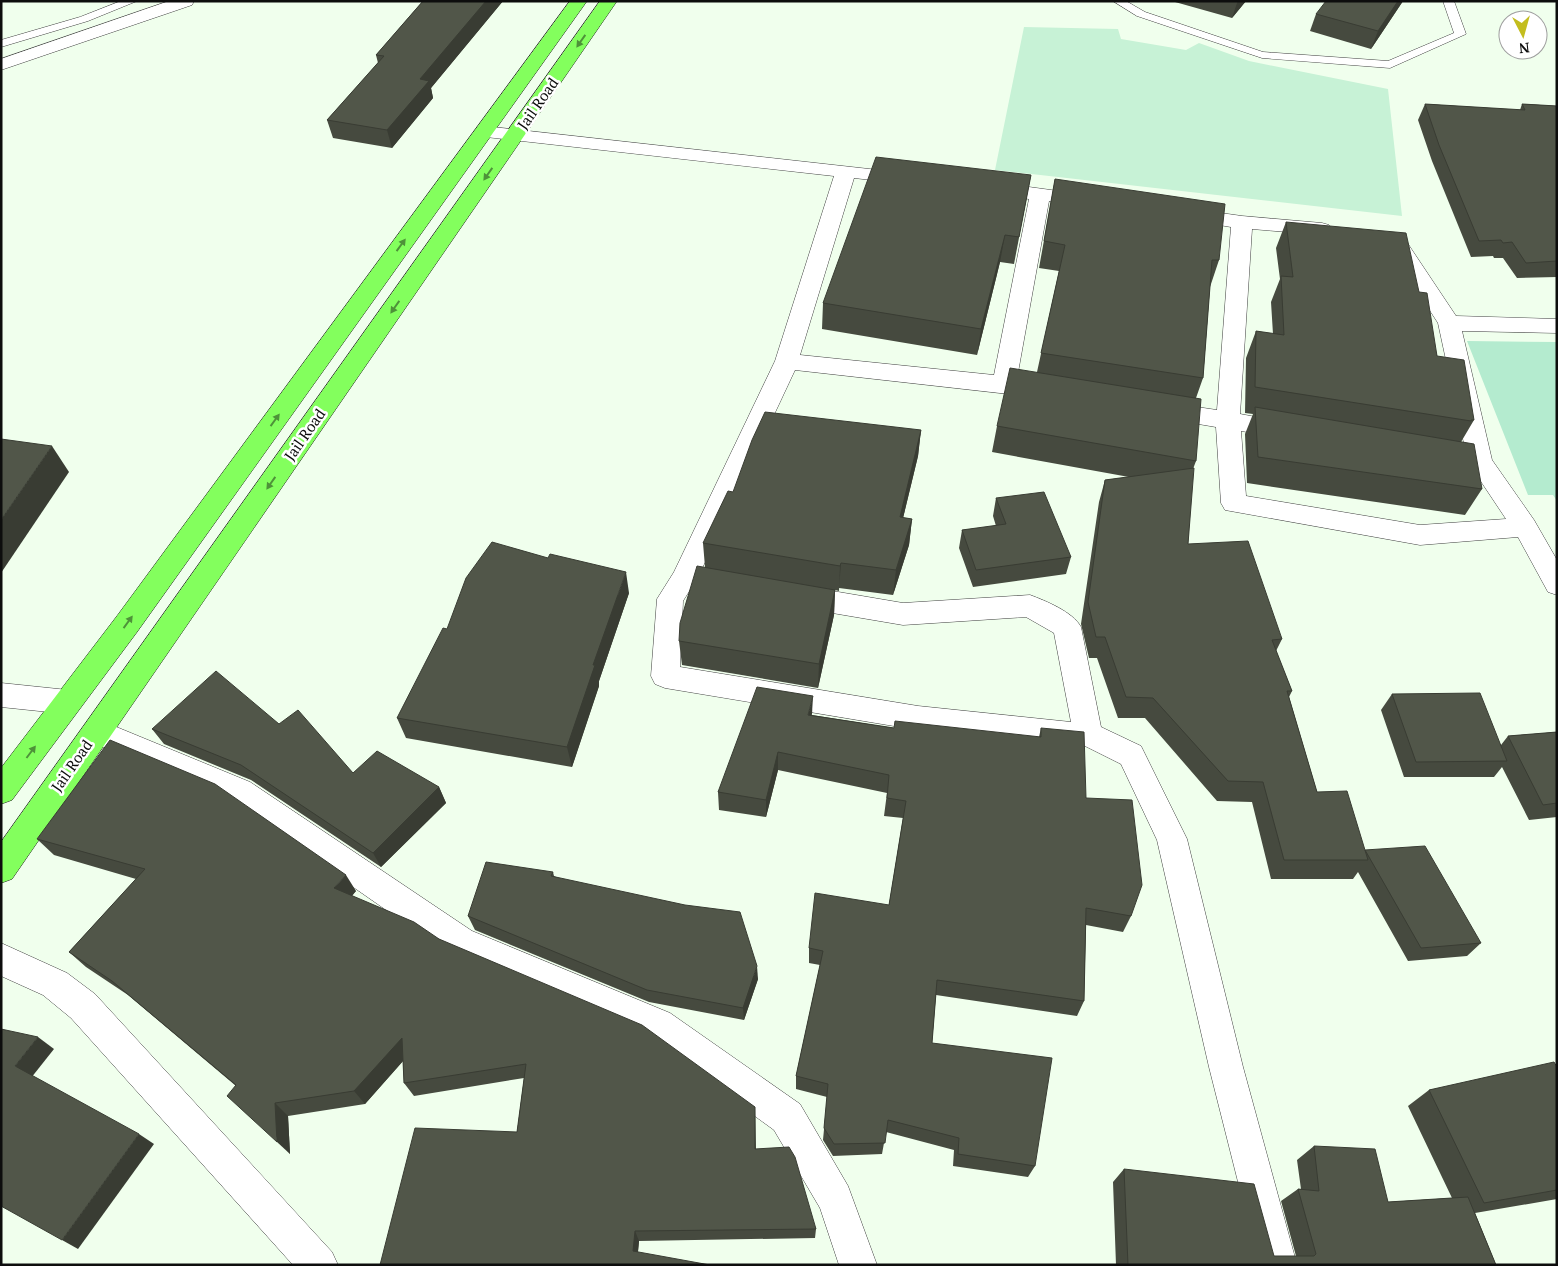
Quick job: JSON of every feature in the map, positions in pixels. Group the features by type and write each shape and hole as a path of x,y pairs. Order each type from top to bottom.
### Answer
{"main road":[{"name":"Jail Road","path":"1,791 133,616 579,1"},
{"name":"Jail Road","path":"1,869 609,1"}],"street":[{"path":"1,65 186,1"},
{"path":"484,132 924,180"},
{"path":"846,171 787,361 685,577 670,599 664,676 918,718 1060,734 1088,734 1131,755 1172,839 1226,1067 1278,1265"},
{"path":"972,186 1040,193 1107,203"},
{"path":"1004,384 1040,193"},
{"path":"1165,211 1242,222 1345,232"},
{"path":"1242,222 1228,420 1234,503 1420,535 1525,527"},
{"path":"1373,234 1392,236 1449,323 1471,460 1525,527 1557,584"},
{"path":"1449,323 1557,326"},
{"path":"787,361 1004,384 1062,393"},
{"path":"1140,406 1305,433"},
{"path":"685,577 714,582"},
{"path":"770,591 903,614 1030,606 1067,628 1088,734"},
{"path":"1,695 68,702"},
{"path":"97,731 239,791 460,942 658,1025 787,1117 835,1200 858,1265"},
{"path":"1,959 55,984 83,1006 319,1265"}],"lane":[{"path":"1,44 84,19 132,1"},
{"path":"1118,1 1142,14 1262,55 1390,65 1460,34 1448,1"}],"green space":[{"path":"1024,27 1118,29 1121,39 1186,50 1199,43 1249,61 1388,89 1402,216 995,170"},
{"path":"1467,341 1557,342 1557,501 1553,495 1528,495"}],"building":[{"path":"423,1 486,1 420,79 429,81 387,130 327,120 384,56 376,55"},
{"path":"1326,1 1398,1 1378,31 1316,14"},
{"path":"1425,104 1525,110 1522,104 1557,106 1557,261 1526,263 1512,242 1503,243 1501,240 1479,241 1439,145"},
{"path":"876,157 1031,175 1019,237 1005,235 981,329 823,303"},
{"path":"1055,179 1225,204 1219,260 1212,260 1203,378 1041,353 1065,245 1044,241"},
{"path":"1286,222 1406,233 1419,292 1427,293 1437,356 1464,360 1474,420 1255,387 1256,331 1284,335 1281,276 1293,277"},
{"path":"1010,368 1201,399 1196,461 997,426"},
{"path":"1255,407 1474,444 1482,489 1258,457"},
{"path":"765,412 921,430 900,517 912,519 896,570 841,563 840,566 703,543 728,491 733,492 752,440"},
{"path":"1,439 52,446 1,520"},
{"path":"1194,468 1188,544 1248,541 1282,639 1272,640 1292,691 1287,691 1317,792 1347,791 1368,860 1284,860 1263,782 1228,781 1153,698 1126,697 1105,637 1096,637 1088,602 1105,480"},
{"path":"1044,492 1071,557 976,570 962,530 1006,524 996,498"},
{"path":"492,542 548,558 550,554 626,572 593,665 595,665 567,747 397,718 443,628 447,629 466,578"},
{"path":"697,566 835,590 819,664 679,641 680,623"},
{"path":"216,671 279,724 298,710 353,773 377,751 439,787 373,853 241,765 152,729"},
{"path":"757,687 813,696 808,715 894,728 895,721 1041,737 1041,728 1084,732 1086,798 1132,800 1142,885 1131,916 1086,908 1084,1001 937,980 932,1043 1052,1058 1035,1166 958,1154 959,1138 888,1120 885,1143 834,1144 824,1128 828,1084 796,1076 823,951 809,948 815,893 889,905 906,801 887,798 889,775 778,752 766,800 718,792"},
{"path":"1480,693 1507,761 1416,762 1392,694"},
{"path":"1557,732 1557,803 1543,805 1508,736"},
{"path":"110,740 215,784 346,875 334,888 414,922 439,939 642,1025 755,1107 755,1149 789,1147 795,1157 816,1229 635,1231 633,1251 710,1265 380,1265 415,1128 517,1132 526,1064 404,1083 402,1038 354,1091 275,1103 277,1142 227,1096 236,1085 112,981 69,952 145,869 37,839"},
{"path":"1425,846 1481,943 1421,948 1365,850"},
{"path":"486,862 553,872 551,876 685,905 740,912 757,966 743,1008 647,990 468,916"},
{"path":"1,1029 38,1037 15,1066 139,1134 62,1240 1,1206"},
{"path":"1554,1062 1557,1067 1557,1190 1484,1203 1429,1090"},
{"path":"1314,1146 1375,1149 1388,1202 1468,1197 1496,1265 1128,1265 1124,1169 1254,1184 1274,1256 1314,1256 1316,1254 1298,1189 1319,1191"}]}
